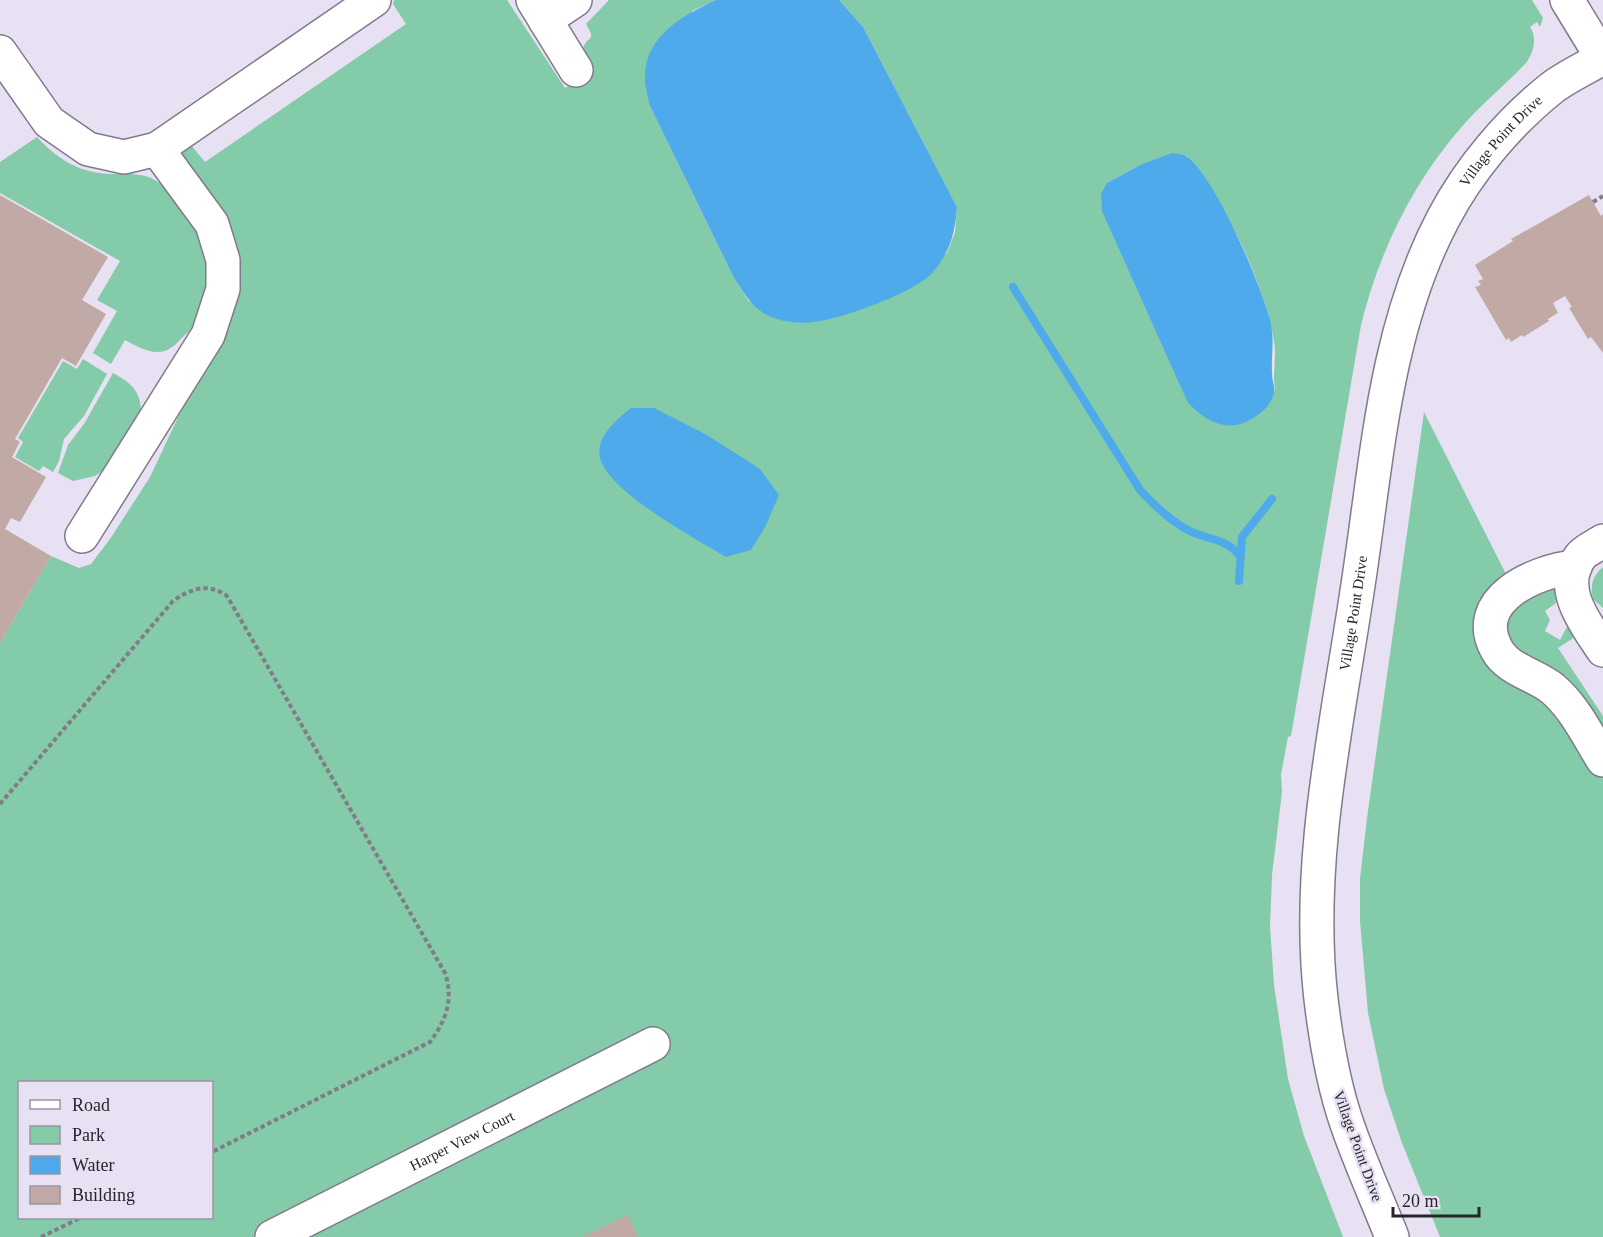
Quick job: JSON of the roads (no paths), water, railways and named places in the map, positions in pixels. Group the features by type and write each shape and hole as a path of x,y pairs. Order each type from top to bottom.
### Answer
{"street":[{"path":"0,52 50,122 88,149 124,157 157,149 374,0"},
{"path":"575,0 539,10 576,70"},
{"path":"1567,0 1603,58"},
{"name":"Village Point Drive","path":"1392,1237 1347,1124 1336,1084 1320,996 1317,951 1319,864 1330,770 1383,413 1398,335 1413,286 1442,219 1469,174 1554,86 1603,58"},
{"path":"82,536 208,335 223,289 223,260 212,224 157,149"},
{"path":"1603,541 1581,555 1575,567 1571,587 1577,609 1603,650"},
{"path":"1575,567 1555,569 1518,585 1501,600 1491,617 1491,635 1498,652 1512,665 1553,689 1572,709 1603,760"},
{"name":"Harper View Court","path":"272,1237 653,1044"}],"water":[{"path":"716,0 839,0 863,27 957,207 953,234 947,250 932,273 923,281 894,297 826,320 808,323 789,322 771,317 747,297 733,276 650,106 645,81 646,63 658,39 679,20"},
{"path":"1172,153 1189,158 1213,190 1237,234 1270,320 1274,392 1267,407 1244,423 1228,425 1213,422 1188,403 1102,211 1101,194 1107,183 1140,165"},
{"path":"631,408 654,408 707,435 760,469 779,495 765,527 751,550 726,557 657,515 621,487 609,474 601,461 600,445 607,431"}],"waterway":[{"path":"1013,287 1140,490 1179,525 1193,533 1221,542 1239,555"},
{"path":"1239,581 1242,537 1272,499"}]}
